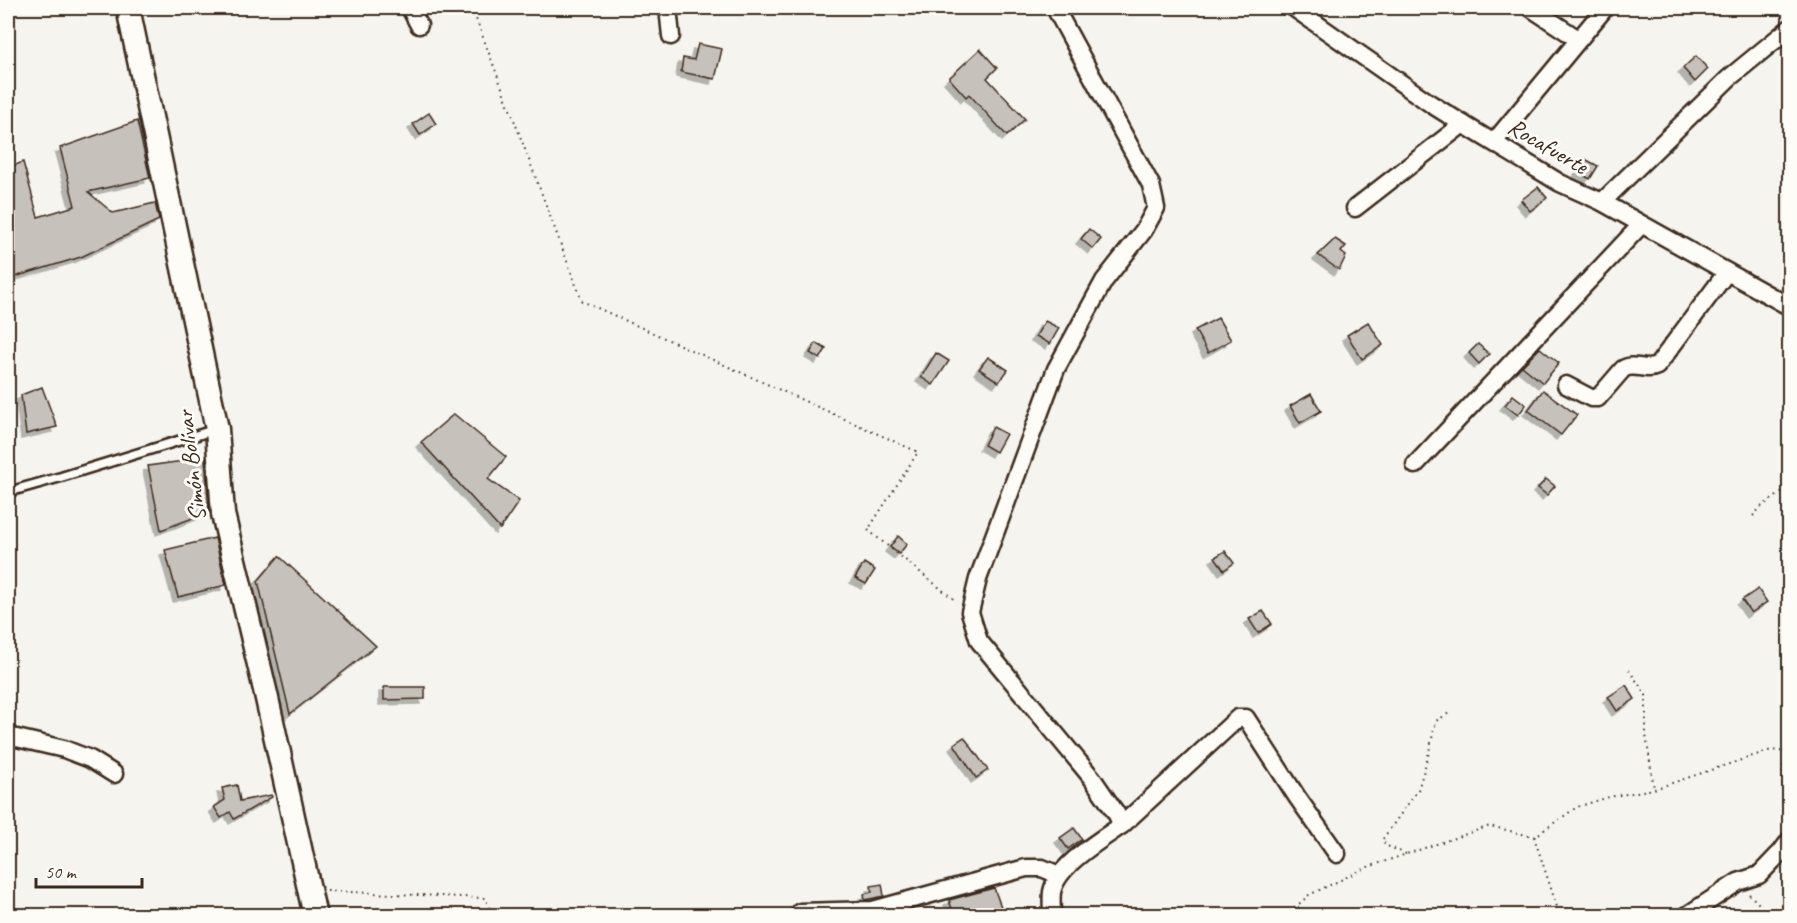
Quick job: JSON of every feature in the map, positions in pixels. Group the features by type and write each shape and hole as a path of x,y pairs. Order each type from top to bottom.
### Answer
{"street":[{"name":"Simón Bolívar","path":"128,8 217,429 223,514 315,915"},
{"path":"410,8 419,25"},
{"path":"668,8 670,36"},
{"path":"1055,8 1151,185 1156,208 1144,230 1104,281 1056,369 978,579 970,612 979,641 1092,778 1122,825"},
{"name":"Rocafuerte","path":"1294,8 1431,105 1462,124 1560,183 1602,202 1790,307"},
{"path":"1531,8 1578,39"},
{"path":"1494,142 1605,8"},
{"path":"1602,202 1730,78 1790,28"},
{"path":"1355,208 1462,124"},
{"path":"1415,465 1641,225"},
{"path":"1566,385 1591,398 1598,398 1627,366 1645,369 1657,366 1727,273"},
{"path":"1052,915 1052,891 1059,875 1085,852 1122,825 1238,718 1246,718 1337,854"},
{"path":"8,736 64,749 90,759 114,774"},
{"path":"1686,915 1738,882 1759,875 1785,846"},
{"path":"800,912 873,910 1026,868 1042,868 1059,875"}],"lane":[{"path":"8,492 217,429"}],"path":[{"path":"472,8 582,301 918,452 868,530 970,612"},
{"path":"1753,516 1762,506 1790,488"},
{"path":"1629,670 1646,694 1646,735 1654,789"},
{"path":"1406,854 1387,846 1382,840 1418,790 1436,721 1449,714"},
{"path":"1286,915 1310,894 1368,867 1406,854 1490,826 1534,837 1576,807 1608,797 1654,789 1771,750 1788,750 1781,780 1785,846"},
{"path":"1534,837 1560,915"},
{"path":"1738,882 1771,915"},
{"path":"309,890 485,898 494,915"}],"building":[{"path":"698,44 722,49 715,79 681,72 683,58 694,60"},
{"path":"980,49 997,68 987,78 1025,119 1007,136 969,94 966,97 949,78"},
{"path":"1696,56 1708,69 1695,82 1683,68"},
{"path":"429,113 436,124 420,135 413,124"},
{"path":"137,121 150,178 88,192 113,213 155,203 159,220 81,257 8,279 8,168 23,162 38,217 75,206 60,148"},
{"path":"1585,159 1598,166 1590,179 1578,172"},
{"path":"1538,187 1547,198 1530,211 1521,200"},
{"path":"1089,229 1101,239 1093,249 1081,239"},
{"path":"1335,239 1346,246 1341,252 1346,256 1339,270 1318,255"},
{"path":"1218,318 1231,340 1208,353 1195,330"},
{"path":"1045,321 1059,328 1050,344 1036,336"},
{"path":"1368,322 1383,345 1362,359 1347,335"},
{"path":"816,343 826,349 820,359 810,353"},
{"path":"1478,344 1489,354 1479,364 1469,353"},
{"path":"1540,348 1559,363 1543,383 1522,366"},
{"path":"936,353 949,361 933,385 921,377"},
{"path":"988,357 1008,370 999,382 979,369"},
{"path":"42,387 57,427 26,434 21,395"},
{"path":"1543,390 1577,415 1561,435 1528,410"},
{"path":"1311,394 1321,411 1300,423 1290,406"},
{"path":"1513,395 1526,405 1518,415 1505,405"},
{"path":"454,414 506,457 488,479 519,501 500,529 421,442"},
{"path":"993,427 1006,434 996,452 984,445"},
{"path":"205,458 209,512 161,530 148,466"},
{"path":"1546,479 1555,486 1547,495 1538,488"},
{"path":"898,536 907,544 899,554 890,547"},
{"path":"215,538 226,585 178,597 165,550"},
{"path":"1225,551 1234,563 1224,570 1215,557"},
{"path":"279,556 376,646 290,714 258,581"},
{"path":"864,563 875,570 866,584 855,578"},
{"path":"1758,589 1767,602 1751,613 1742,600"},
{"path":"1263,611 1272,624 1258,633 1249,619"},
{"path":"1626,685 1635,699 1617,711 1608,697"},
{"path":"384,687 425,687 425,699 384,700"},
{"path":"964,737 988,770 976,778 954,744"},
{"path":"237,785 240,801 271,795 272,797 234,819 230,812 221,818 214,807 225,800 222,788"},
{"path":"1074,828 1082,839 1068,849 1060,838"},
{"path":"882,884 884,896 865,900 864,894 872,892 871,886"},
{"path":"994,888 1004,915 954,915 949,900"}]}
